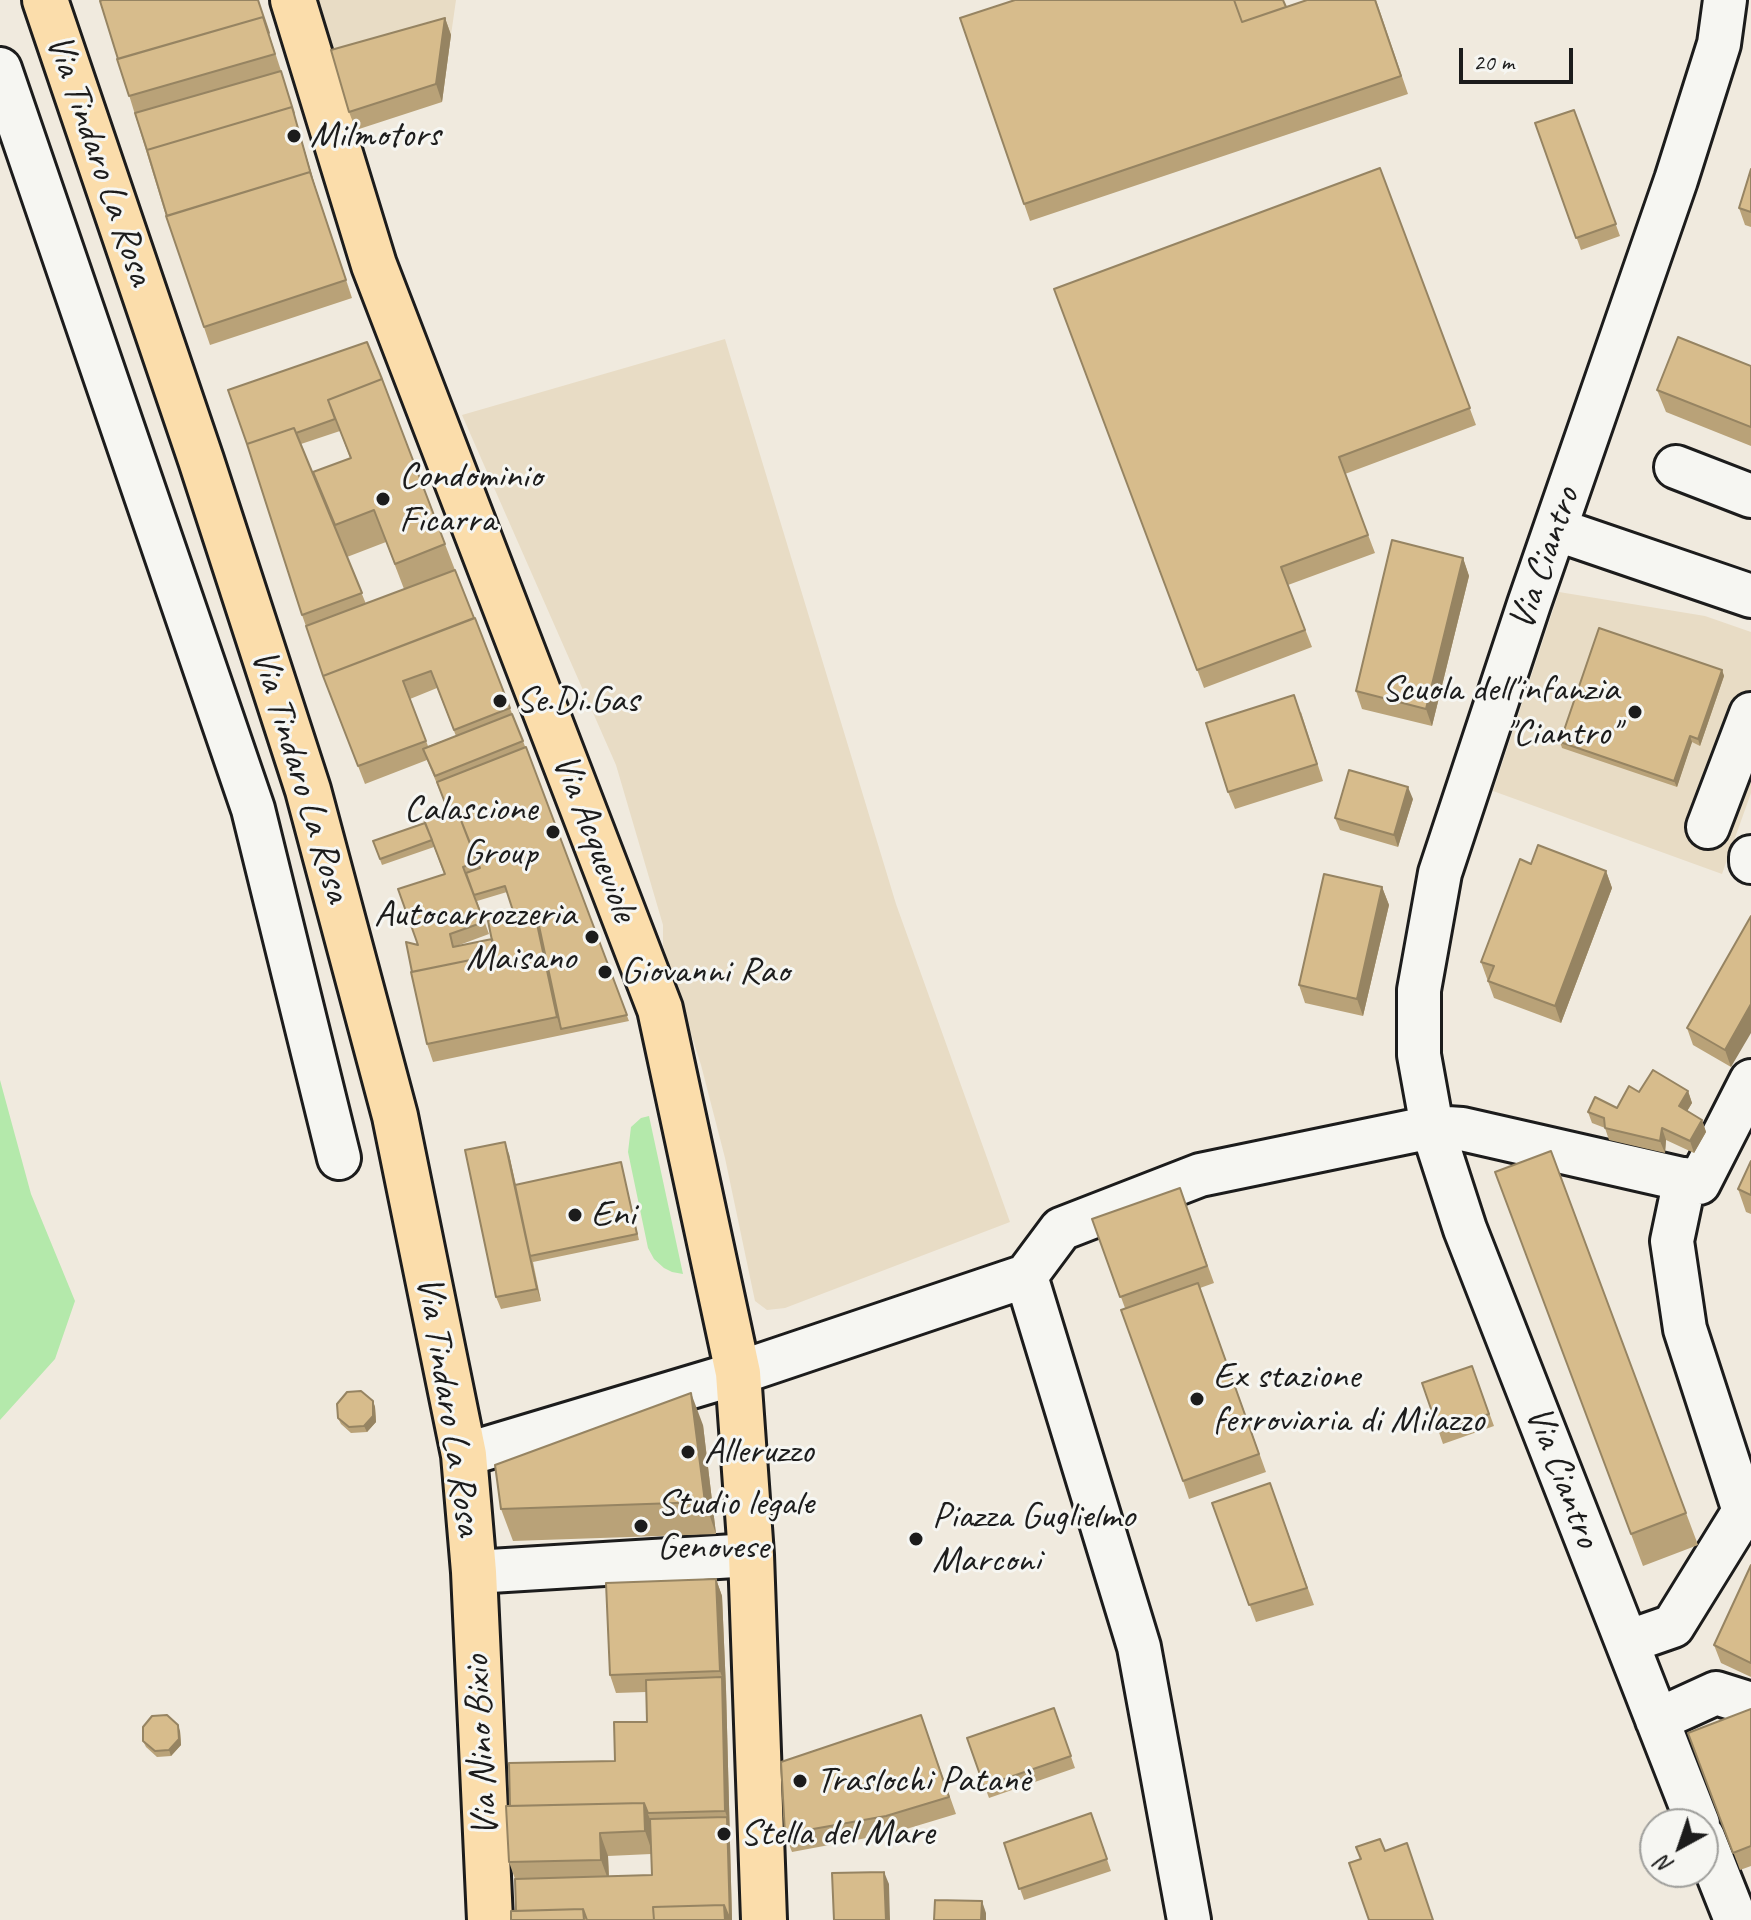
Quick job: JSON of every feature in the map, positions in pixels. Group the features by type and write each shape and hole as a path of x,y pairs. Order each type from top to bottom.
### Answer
{"main road":[{"name":"Via Tindaro La Rosa","path":"45,0 201,460 308,790 395,1116 464,1455 474,1572"},
{"name":"Via Acqueviole","path":"293,0 374,265 660,1009 738,1373 751,1555 764,1920"},
{"name":"Via Nino Bixio","path":"474,1572 490,1920"}],"street":[{"name":"Via Ciantro","path":"1692,1808 1465,1229 1432,1127 1419,1055 1419,990 1440,873 1676,180 1719,44 1725,0"},
{"path":"0,69 253,809 339,1158"},
{"path":"1676,467 1751,496"},
{"path":"1555,529 1751,596"},
{"path":"1708,827 1751,714"},
{"path":"464,1455 738,1373 1026,1276 1061,1229 1200,1175 1432,1127 1462,1129 1699,1183 1751,1081"},
{"path":"1627,1642 1673,1626 1744,1511 1685,1329 1672,1241 1685,1179"},
{"path":"1026,1276 1139,1647 1189,1920"},
{"path":"474,1572 751,1555"},
{"path":"1657,1720 1716,1693 1751,1704"},
{"path":"1719,1869 1739,1908"}],"shaded area":[{"path":"315,0 456,0 451,35 337,68"},
{"path":"725,339 896,904 1010,1222 785,1308 767,1310 755,1301 725,1158 701,1065 663,946 663,925 616,765 462,415"},
{"name":"Scuola dell'infanzia \"Ciantro\"","path":"1559,592 1705,616 1751,632 1751,793 1722,874 1493,791"}],"green space":[{"path":"0,1080 31,1194 75,1301 55,1359 0,1420"},
{"path":"649,1116 683,1274 664,1268 648,1248 628,1152 631,1127 641,1118"}],"building":[{"path":"102,0 258,0 269,33 263,17 118,59"},
{"path":"1015,0 1234,0 1242,22 1307,0 1375,0 1401,76 1024,204 960,18"},
{"path":"1234,0 1283,0 1286,7 1242,22"},
{"path":"263,17 275,54 129,96 117,59"},
{"path":"445,18 436,84 349,112 331,50"},
{"path":"281,71 294,113 292,107 147,150 135,113"},
{"path":"292,107 312,178 310,172 167,216 147,150"},
{"path":"1574,110 1616,224 1576,238 1535,123"},
{"path":"1380,168 1470,408 1339,457 1368,535 1281,567 1305,630 1197,670 1054,289"},
{"path":"1751,169 1751,212 1739,208"},
{"path":"310,172 346,280 204,327 166,216"},
{"path":"1678,337 1751,366 1751,427 1657,390"},
{"path":"367,342 382,379 328,400 335,419 296,433 294,428 247,444 228,390"},
{"name":"Condominio Ficarra","path":"382,379 445,544 395,564 374,510 335,525 313,472 351,458 328,400"},
{"path":"294,428 362,593 302,615 247,444"},
{"path":"1392,540 1463,558 1426,709 1356,691"},
{"path":"455,570 474,618 323,676 306,626"},
{"path":"475,618 510,708 454,730 431,671 403,681 426,741 358,766 323,676"},
{"path":"1599,628 1722,670 1698,739 1690,736 1674,781 1560,742"},
{"path":"1294,695 1317,764 1228,792 1206,723"},
{"path":"512,714 523,741 435,776 423,749"},
{"path":"526,747 627,1015 561,1029 534,910 515,917 505,886 474,895 466,873 480,868 455,805 447,808 437,782"},
{"path":"1349,770 1408,787 1394,835 1335,818"},
{"path":"455,805 477,862 463,867 484,922 450,934 453,947 492,939 495,955 412,972 406,942 418,945 398,889 445,874 423,817"},
{"path":"425,823 432,840 380,859 373,841"},
{"path":"1538,845 1606,871 1555,1006 1488,981 1494,966 1481,962 1520,859 1531,864"},
{"path":"1324,874 1382,887 1357,999 1299,985"},
{"path":"534,910 557,1017 427,1044 411,972 495,955 488,921"},
{"path":"1751,916 1751,1004 1725,1050 1687,1028"},
{"path":"1653,1070 1688,1091 1679,1106 1702,1120 1690,1141 1662,1128 1660,1141 1605,1128 1604,1118 1588,1112 1595,1097 1617,1108 1629,1086 1639,1092"},
{"path":"505,1142 537,1289 496,1297 465,1150"},
{"path":"1551,1151 1686,1513 1631,1534 1495,1172"},
{"path":"1751,1161 1751,1195 1738,1189"},
{"path":"621,1162 637,1234 530,1256 515,1185"},
{"path":"1180,1188 1207,1266 1120,1297 1092,1219"},
{"name":"Ex stazione ferroviaria di Milazzo","path":"1198,1283 1259,1454 1183,1481 1121,1310"},
{"path":"1472,1366 1489,1414 1439,1432 1422,1383"},
{"path":"361,1391 373,1401 373,1416 364,1426 349,1427 338,1418 337,1404 347,1392"},
{"path":"691,1393 705,1502 501,1509 495,1465"},
{"path":"1270,1483 1307,1588 1249,1605 1212,1503"},
{"path":"1751,1565 1751,1663 1714,1645"},
{"path":"716,1579 720,1671 610,1675 606,1583"},
{"path":"722,1677 725,1811 648,1813 644,1803 510,1806 509,1763 615,1761 614,1722 647,1722 646,1680"},
{"path":"1054,1708 1071,1756 984,1786 967,1738"},
{"path":"1751,1709 1751,1846 1733,1853 1719,1808 1716,1808 1688,1733"},
{"path":"167,1715 178,1725 179,1739 169,1750 155,1751 143,1741 143,1727 152,1716"},
{"path":"921,1715 949,1797 886,1816 785,1834 781,1762"},
{"path":"644,1803 645,1831 600,1833 601,1860 509,1862 506,1806"},
{"path":"1091,1813 1107,1859 1019,1889 1004,1843"},
{"path":"727,1817 730,1920 724,1905 653,1907 654,1920 587,1920 583,1909 516,1911 515,1879 652,1875 650,1819"},
{"path":"1380,1839 1385,1851 1407,1843 1433,1920 1369,1920 1349,1863 1361,1859 1356,1847"},
{"path":"884,1872 886,1920 834,1920 832,1873"},
{"path":"935,1900 982,1901 981,1920 934,1920"},
{"path":"724,1905 725,1920 654,1920 653,1907"},
{"path":"583,1909 584,1920 511,1920 511,1911"}],"place":[{"name":"Milmotors","path":"294,136"},
{"name":"Condominio Ficarra","path":"383,499"},
{"name":"Se.Di.Gas","path":"500,701"},
{"name":"Scuola dell'infanzia \"Ciantro\"","path":"1635,712"},
{"name":"Calascione Group","path":"553,832"},
{"name":"Autocarrozzeria Maisano","path":"592,937"},
{"name":"Giovanni Rao","path":"605,972"},
{"name":"Eni","path":"575,1215"},
{"name":"Ex stazione ferroviaria di Milazzo","path":"1197,1399"},
{"name":"Alleruzzo","path":"688,1452"},
{"name":"Studio legale Genovese","path":"641,1526"},
{"name":"Piazza Guglielmo Marconi","path":"916,1539"},
{"name":"Traslochi Patanè","path":"800,1781"},
{"name":"Stella del Mare","path":"724,1834"}]}
